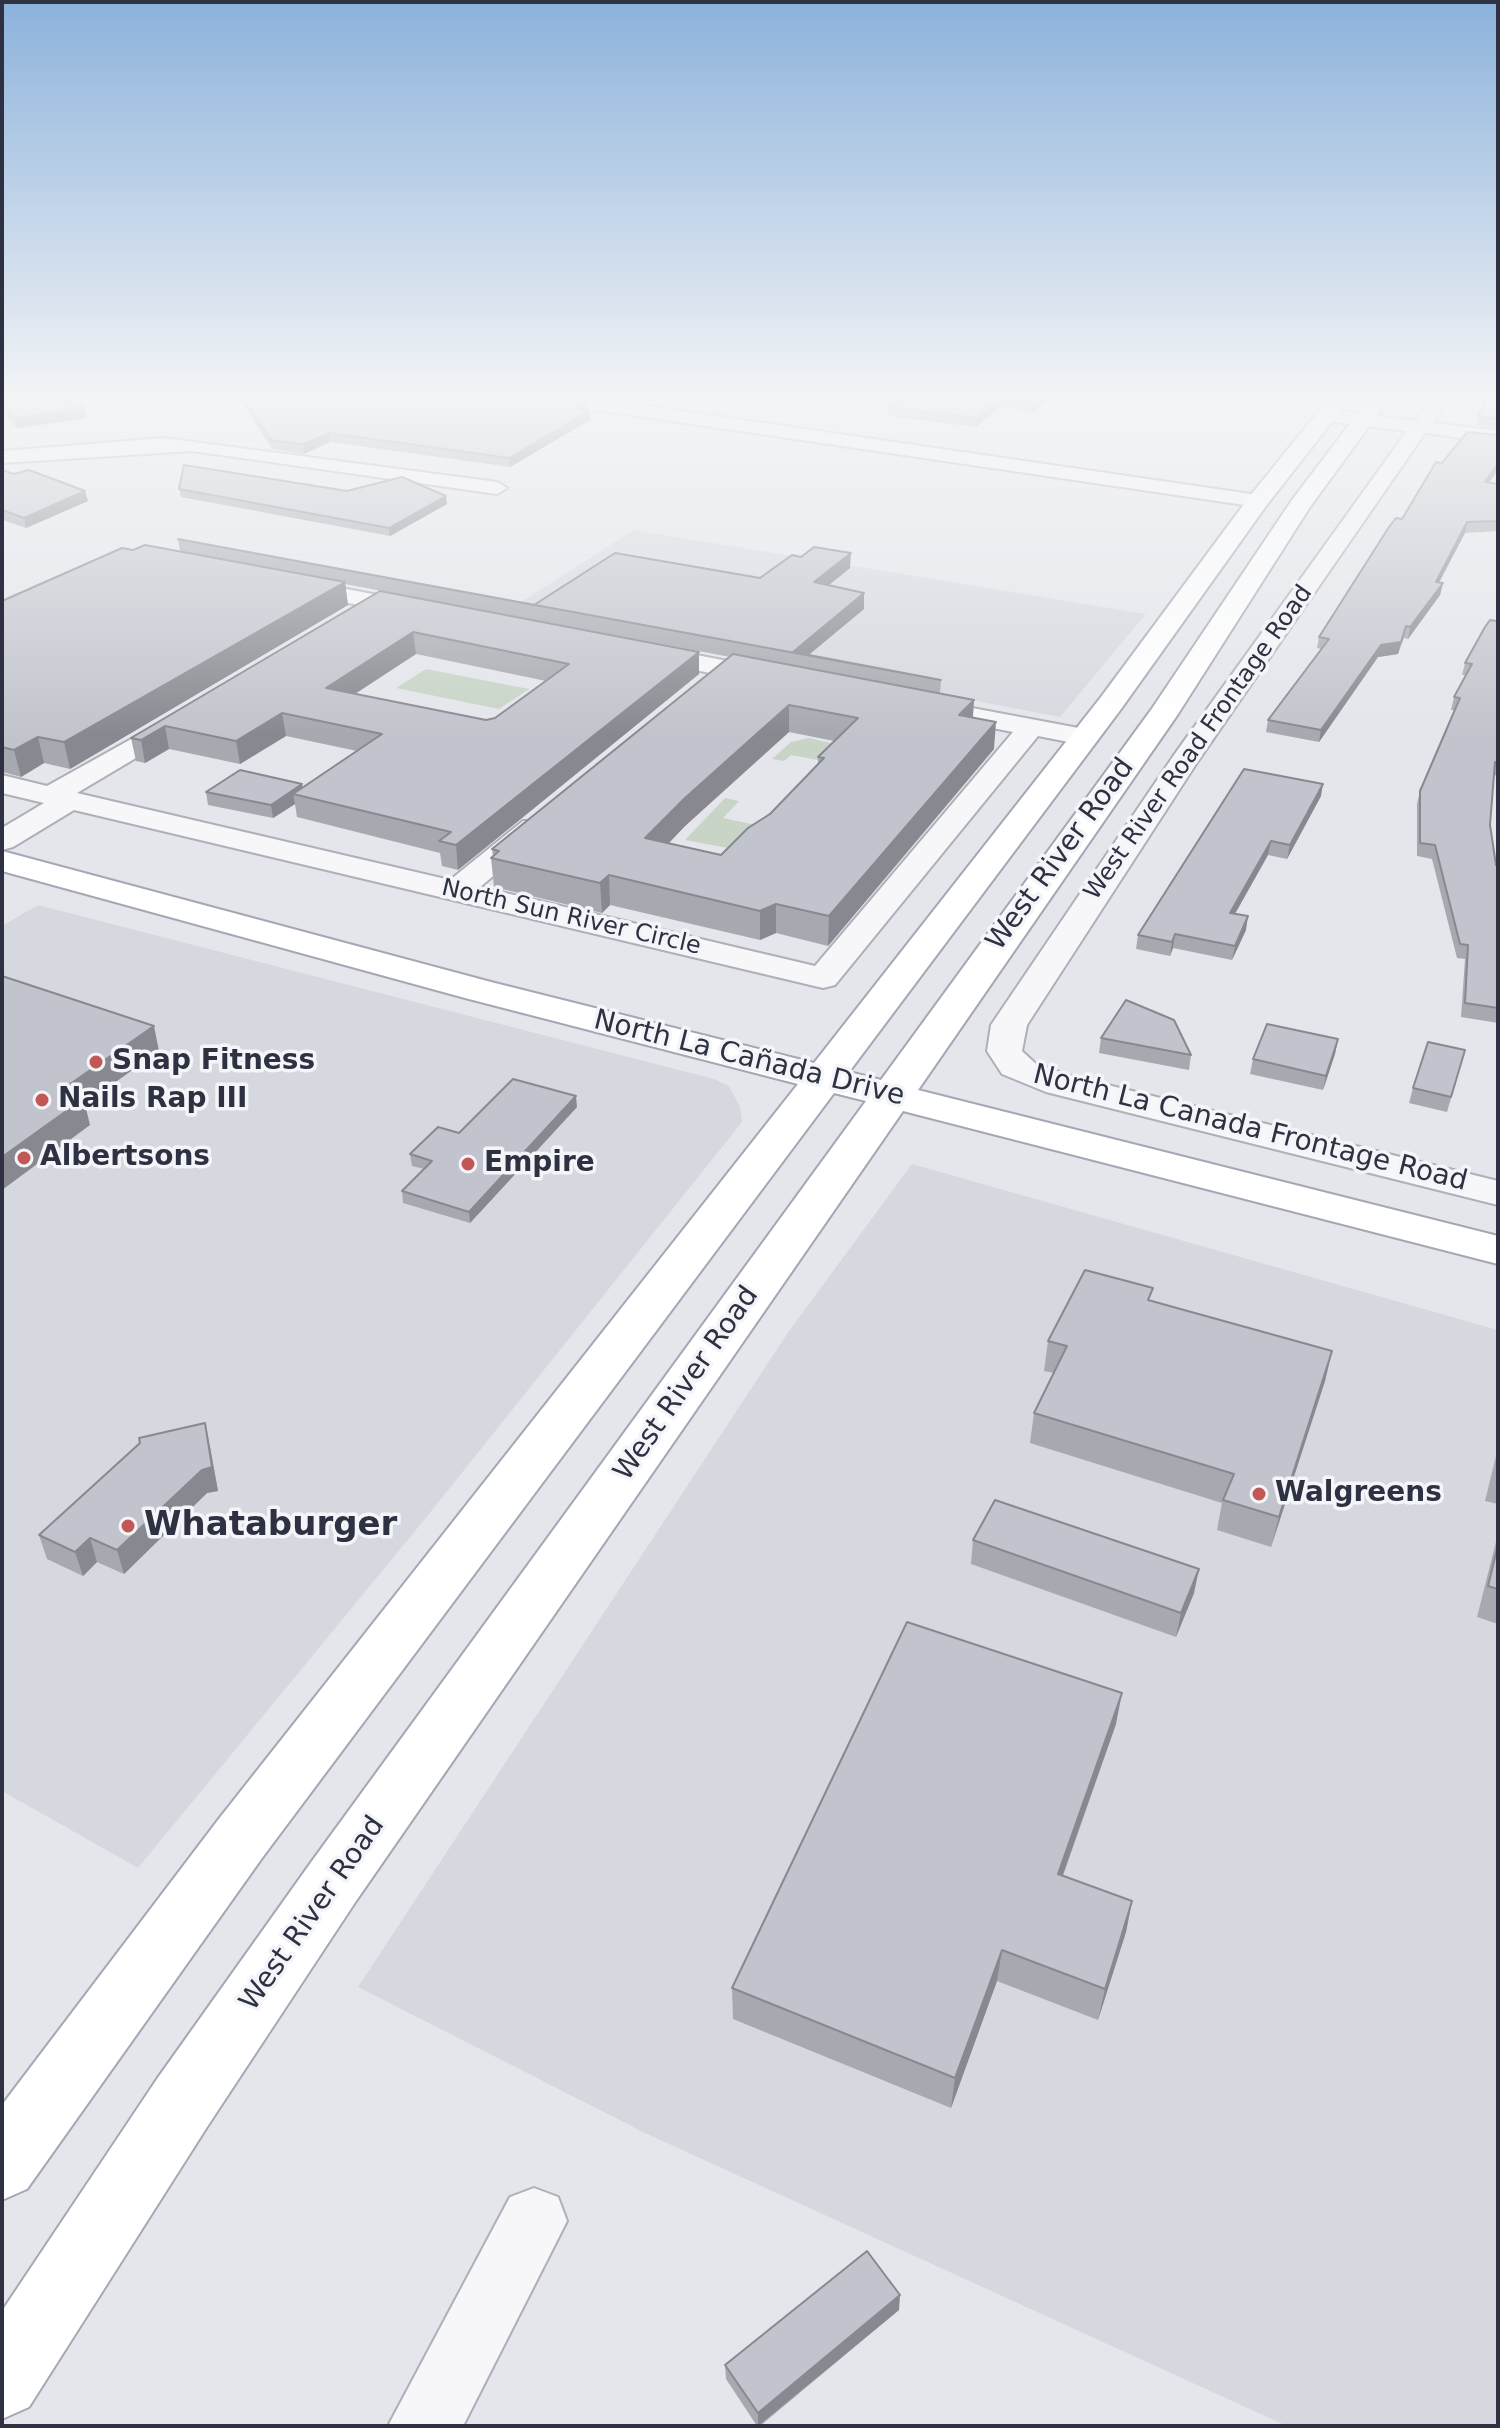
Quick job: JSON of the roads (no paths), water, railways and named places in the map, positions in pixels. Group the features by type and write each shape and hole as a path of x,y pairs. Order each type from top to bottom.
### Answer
{"main road":[{"name":"West River Road","path":"2,2164 249,1826 1084,737 1252,509"},
{"name":"West River Road","path":"2,2380 182,2103 334,1881 1163,714 1297,509"},
{"name":"North La Cañada Drive","path":"2,861 428,977 1498,1250"}],"street":[{"name":"West River Road Frontage Road","path":"1005,1059 1001,1046 1009,1025 1184,761 1362,509"},
{"path":"269,581 438,613"},
{"path":"338,625 377,602"},
{"path":"622,649 801,683"},
{"path":"703,688 726,669"},
{"path":"892,701 1084,737"},
{"path":"2,841 52,796 194,711"},
{"name":"North Sun River Circle","path":"2,784 823,978 1031,727"},
{"path":"2,812 52,796"},
{"path":"455,892 561,805"},
{"name":"North La Canada Frontage Road","path":"1005,1059 1021,1071 1059,1084 1498,1193"},
{"path":"424,2426 534,2221"}],"place":[{"name":"Snap Fitness","path":"96,1062"},
{"name":"Nails Rap III","path":"42,1100"},
{"name":"Albertsons","path":"24,1158"},
{"name":"Empire","path":"468,1164"},
{"name":"Walgreens","path":"1259,1494"},
{"name":"Whataburger","path":"128,1526"}]}
